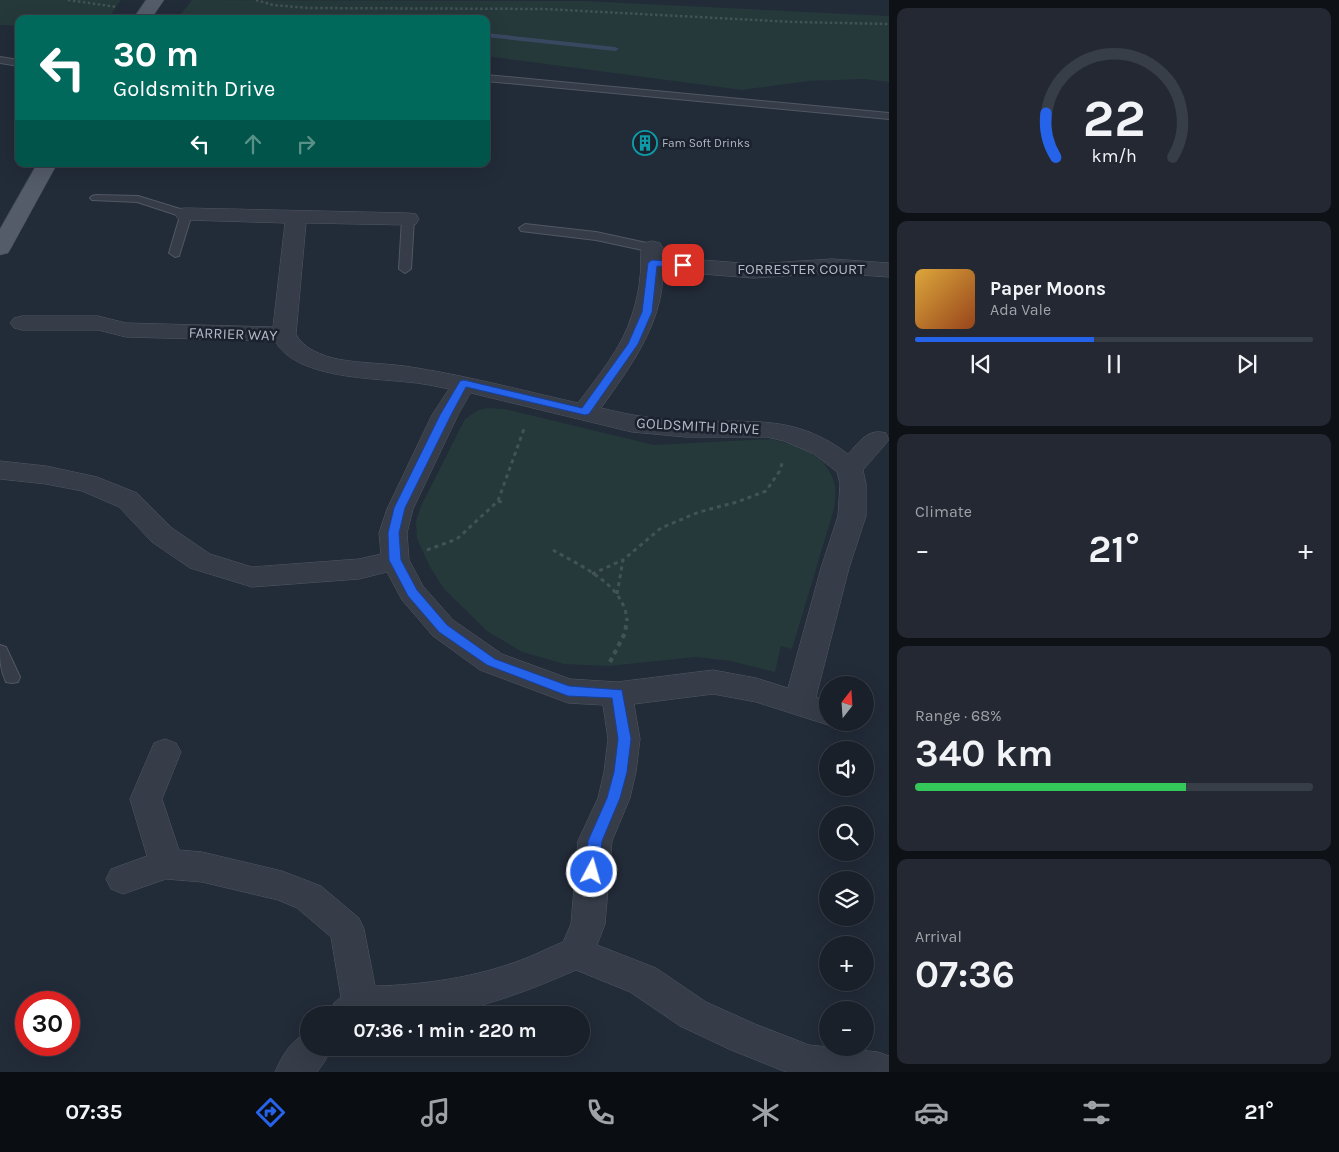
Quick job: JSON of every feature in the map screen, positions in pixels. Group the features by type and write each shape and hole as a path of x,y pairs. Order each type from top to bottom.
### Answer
{"main road":[{"path":"0,248 6,226 46,167"}],"street":[{"path":"186,214 408,219"},
{"path":"284,334 296,217"},
{"path":"585,412 633,344 647,312 652,256"},
{"name":"FORRESTER COURT","path":"652,256 754,271 832,266 889,270"},
{"name":"FARRIER WAY","path":"22,322 98,323 126,330 284,334 288,343 307,357 334,366 416,375 464,384"},
{"path":"464,384 445,415 400,508 393,533 395,560 412,593 443,628 491,662 568,691 618,694 712,682 756,690 819,710"},
{"name":"GOLDSMITH DRIVE","path":"464,384 632,424 660,427 767,429 791,434 823,448 849,468"},
{"path":"799,704 835,568 852,516 853,484 849,468 877,439"},
{"path":"0,470 46,475 88,483 128,500 162,535 200,561 252,577 359,570 395,560"},
{"path":"576,953 588,924 595,841 614,798 620,772 624,739 618,694"},
{"path":"166,752 146,800 166,864"},
{"path":"123,879 166,864 202,867 282,886 309,897 347,929 353,1006"},
{"path":"373,1006 445,996 516,978 576,953 643,980 693,1014 744,1038 809,1062 878,1070"},
{"path":"294,1072 306,1056"}],"lane":[{"path":"0,60 15,62"},
{"path":"490,78 889,116"},
{"path":"96,198 138,199 186,214 175,253"},
{"path":"405,269 408,219"},
{"path":"525,228 596,236 652,256"},
{"path":"0,651 12,677"}],"path":[{"path":"68,0 148,10"},
{"path":"256,0 308,8 544,9 794,22 889,24"},
{"path":"395,560 457,539 476,524 498,501 522,434 537,400"},
{"path":"592,574 623,560 661,528 699,512 737,502 766,491 779,472 791,434"},
{"path":"498,501 505,503"},
{"path":"553,550 592,574 617,594 627,616 623,638 610,662 618,694"},
{"path":"617,594 623,560"}],"shaded area":[{"path":"0,0 121,0 111,15 15,15 15,26 0,25"},
{"path":"192,0 585,1 889,16 889,82 864,79 809,81 742,90 490,57 490,15 180,15"},
{"path":"487,408 505,409 654,445 771,439 802,448 819,459 832,475 835,486 834,509 792,649 781,646 775,672 730,661 696,657 609,666 564,664 522,652 487,631 444,589 430,567 417,539 416,521 421,506 465,419 478,410"}],"waterway":[{"path":"490,35 615,49"}],"place":[{"name":"Fam Soft Drinks","path":"645,143"}],"route":[{"path":"592,872 595,841 614,798 620,772 624,739 618,694 568,691 506,668 491,662 443,628 412,593 395,560 393,533 400,508 421,463 445,415 464,384 585,412 633,344 647,312 652,263 683,265"}]}
